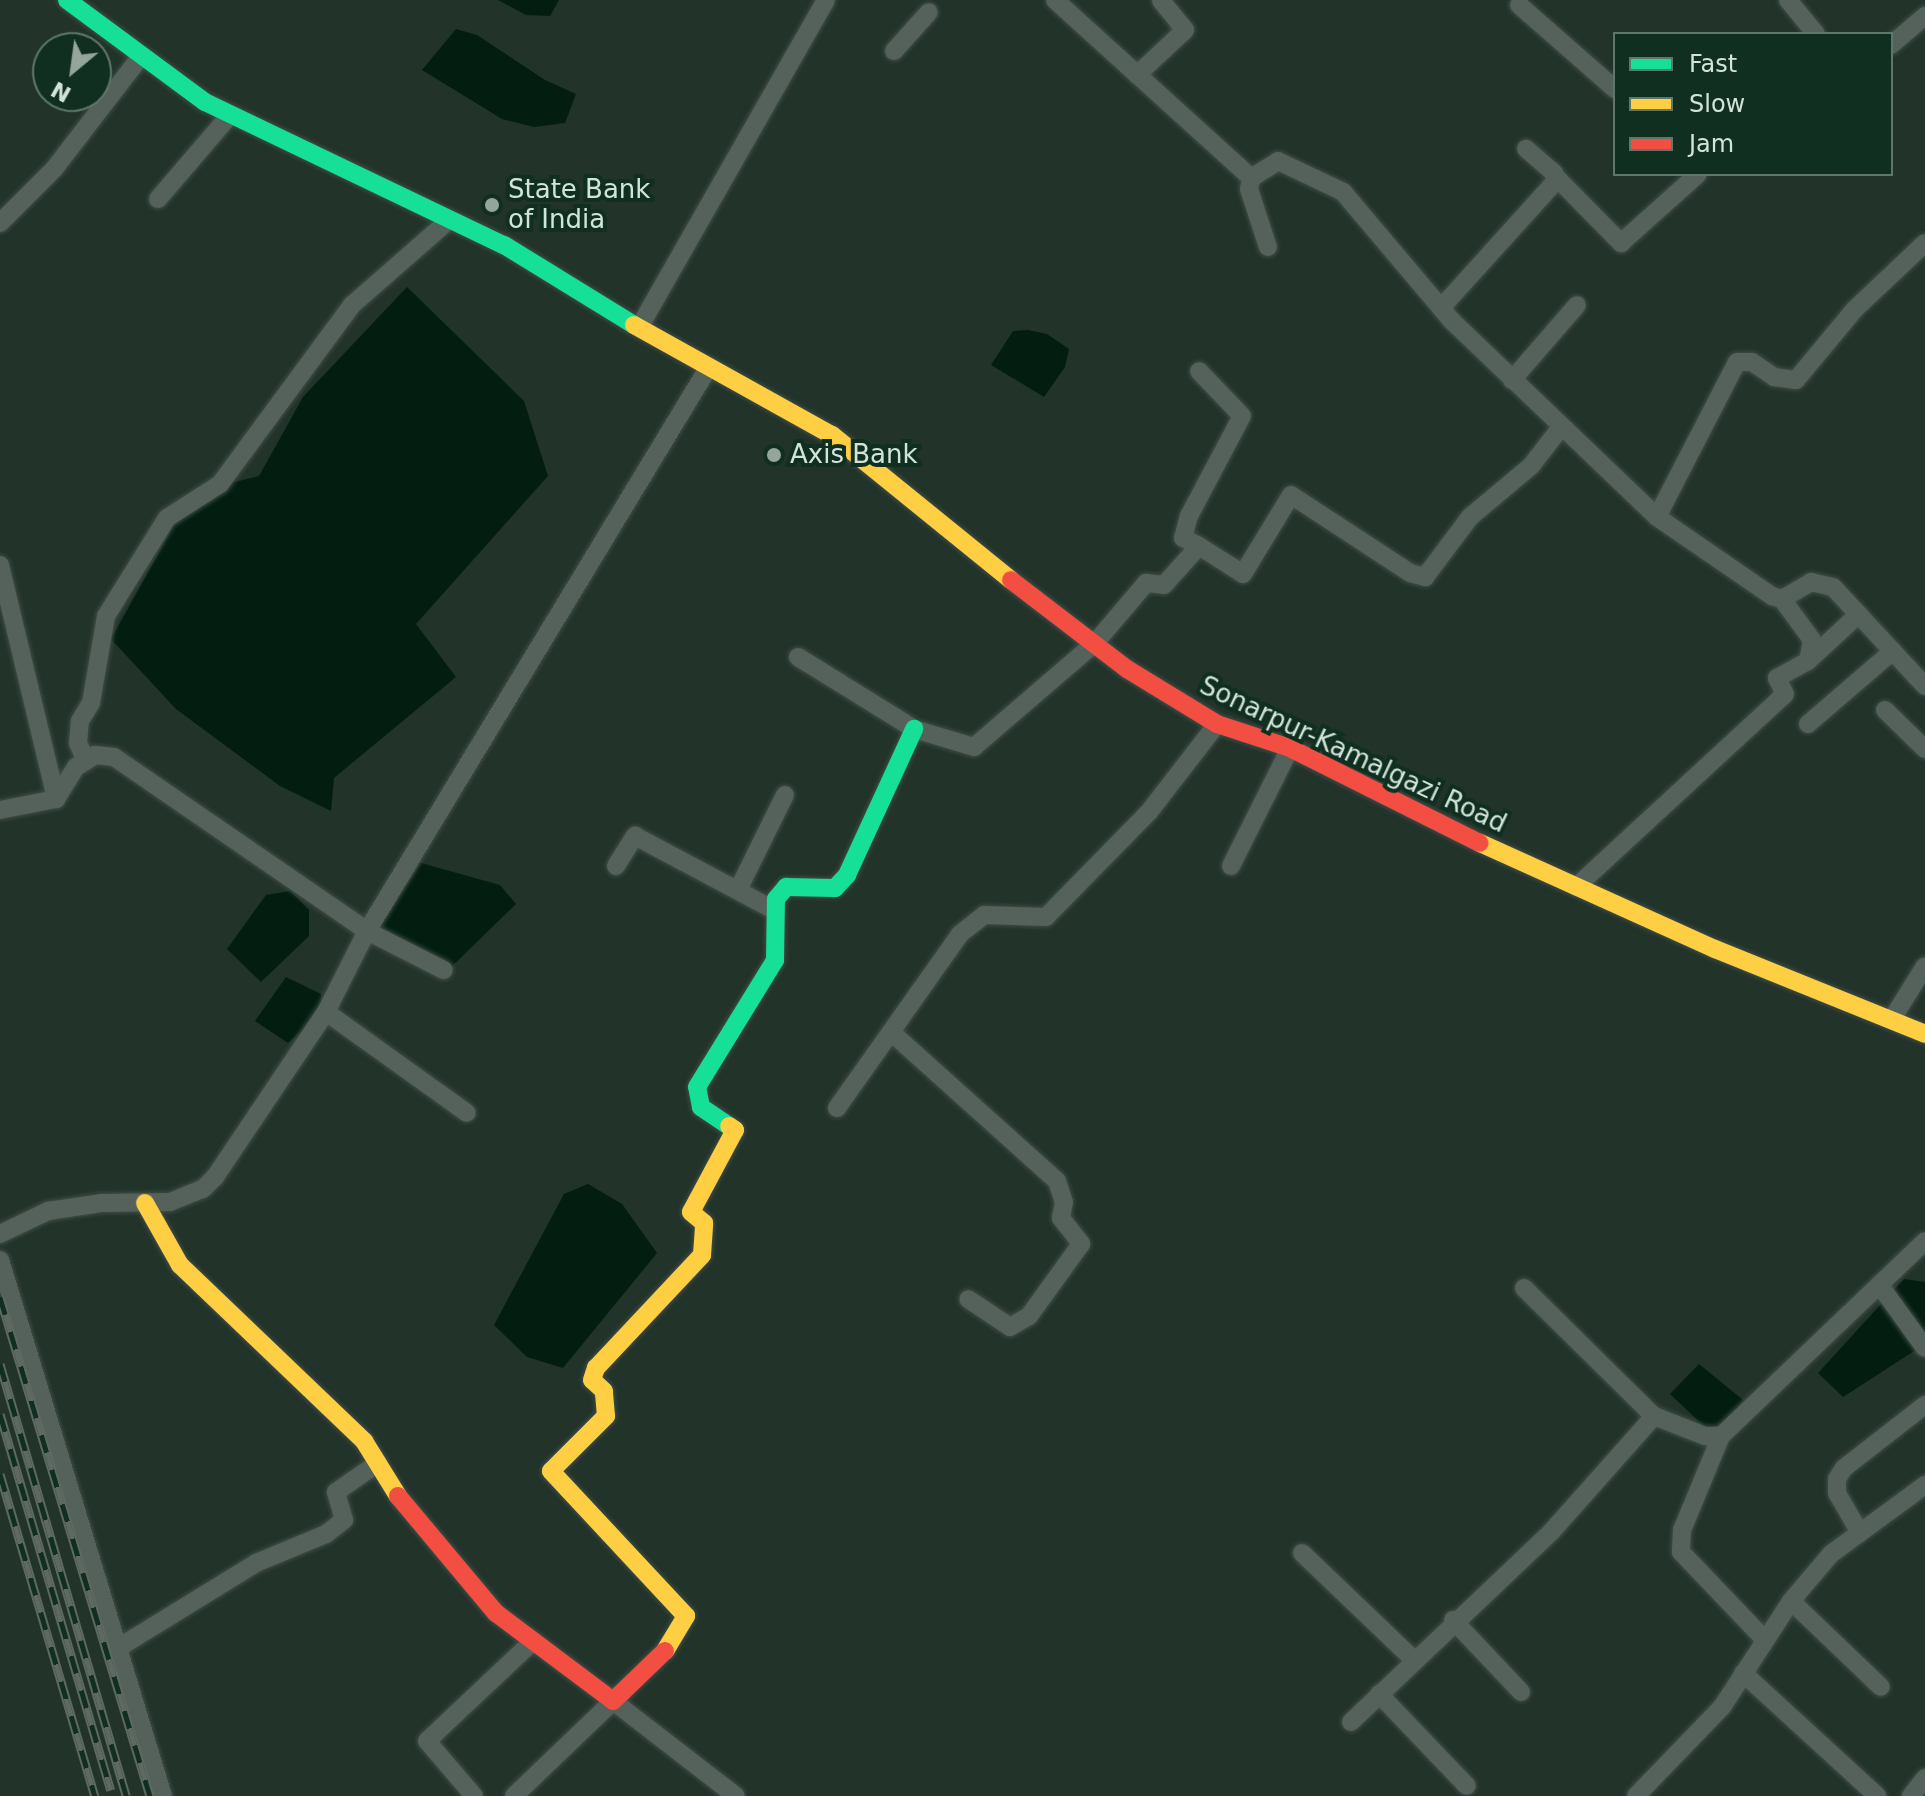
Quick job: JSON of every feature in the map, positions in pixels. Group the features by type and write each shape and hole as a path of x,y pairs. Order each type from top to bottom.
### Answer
{"main road":[{"name":"Sonarpur-Kamalgazi Road","path":"74,2 141,56 230,115 504,245 707,370 832,435 890,487 1095,643 1217,724 1290,748 1576,887 1925,1034"},
{"path":"145,1203 180,1265 319,1394 378,1463 437,1548 496,1613 613,1701 674,1643 686,1616 551,1471 606,1416 604,1391 592,1380 596,1368 702,1255 704,1223 691,1212 735,1130 701,1107 697,1087 775,960 774,910 786,887 835,888 847,875 914,729"}],"street":[{"path":"640,326 826,0"},
{"path":"1055,0 1251,178"},
{"path":"1137,75 1185,30 1161,0"},
{"path":"1788,0 1814,32"},
{"path":"1519,5 1613,87"},
{"path":"894,51 929,12"},
{"path":"1893,43 1925,16"},
{"path":"0,223 54,169 141,56"},
{"path":"158,199 230,115"},
{"path":"1526,149 1621,243 1696,176"},
{"path":"1268,247 1249,189 1251,178 1278,161 1343,192 1441,308 1657,517 1782,599 1812,640 1808,661"},
{"path":"1441,308 1556,177"},
{"path":"86,761 78,743 80,721 91,703 106,616 167,518 220,484 352,305 449,220"},
{"path":"1657,517 1737,362 1752,362 1774,377 1796,380 1855,309 1925,243"},
{"path":"1512,380 1577,305"},
{"path":"0,1234 48,1211 170,1202 203,1189 215,1177 326,1012 367,931 707,370"},
{"path":"1199,371 1242,416 1189,516 1183,538 1243,574 1291,495 1410,573 1425,577 1470,517 1531,466 1561,427"},
{"path":"798,657 914,729 974,747 1095,643 1146,583 1164,585 1199,546"},
{"path":"0,565 56,799"},
{"path":"1782,599 1822,581 1859,614 1925,686"},
{"path":"1576,887 1785,694 1777,678 1808,661 1859,614"},
{"path":"1808,724 1893,651"},
{"path":"1885,710 1925,749"},
{"path":"837,1108 960,934 984,915 1039,920 1068,898 1149,812 1217,724"},
{"path":"1231,866 1290,748"},
{"path":"0,810 56,799 86,761 95,755 114,757 367,931 444,970"},
{"path":"738,890 785,795"},
{"path":"616,866 635,836 774,910"},
{"path":"1892,1019 1925,966"},
{"path":"326,1012 467,1113"},
{"path":"891,1032 1057,1181 1064,1202 1061,1218 1081,1244 1029,1316 1010,1327 968,1299"},
{"path":"1765,1640 1681,1552 1682,1530 1721,1436 1881,1287 1925,1241"},
{"path":"0,1260 163,1796"},
{"path":"1881,1287 1925,1348"},
{"path":"1524,1288 1654,1416 1705,1436 1721,1436"},
{"path":"1860,1533 1837,1493 1837,1479 1844,1468 1925,1405"},
{"path":"1351,1722 1453,1620 1552,1531 1654,1416"},
{"path":"118,1648 256,1563 326,1534 344,1520 336,1492 378,1463"},
{"path":"1636,1796 1699,1735 1791,1601 1831,1554 1925,1485"},
{"path":"1302,1553 1414,1660"},
{"path":"1791,1601 1881,1687"},
{"path":"1453,1620 1521,1692"},
{"path":"474,1796 427,1741 533,1641"},
{"path":"1743,1673 1877,1796"},
{"path":"1379,1694 1467,1786"},
{"path":"514,1796 613,1701 736,1796"},
{"path":"1911,1796 1925,1778"}],"shaded area":[{"path":"498,0 559,0 550,16 526,15"},
{"path":"456,29 477,35 545,80 576,94 565,123 534,127 502,119 422,70"},
{"path":"407,287 524,401 548,476 416,624 456,677 334,778 331,811 280,786 176,709 111,639 181,513 202,490 259,476 303,397"},
{"path":"1013,331 1047,334 1069,349 1065,367 1044,397 991,365"},
{"path":"421,863 500,885 516,904 442,976 378,930"},
{"path":"290,891 309,910 309,936 261,982 227,949 266,895"},
{"path":"286,977 321,994 321,1012 288,1043 255,1021"},
{"path":"588,1184 622,1204 657,1253 563,1368 527,1357 494,1325 564,1194"},
{"path":"1904,1279 1925,1282 1925,1344 1843,1397 1818,1373"},
{"path":"1699,1364 1743,1400 1726,1425 1705,1427 1670,1394"}],"railway":[{"path":"0,1297 150,1796"},
{"path":"0,1364 126,1796"},
{"path":"0,1414 111,1790"},
{"path":"0,1474 95,1796"}],"traffic: fast":[{"path":"67,0 205,102 504,245 634,325"},
{"path":"729,1126 701,1107 697,1087 775,960 776,899 786,887 835,888 847,875 914,729"}],"traffic: slow":[{"path":"634,325 832,435 1011,580"},
{"path":"1480,843 1715,949 1925,1034"},
{"path":"665,1651 686,1616 551,1471 606,1416 604,1391 592,1380 596,1368 702,1255 704,1223 691,1212 735,1130 729,1126"},
{"path":"145,1203 180,1265 364,1441 398,1496"}],"traffic: jam":[{"path":"1011,580 1127,669 1217,724 1290,748 1480,843"},
{"path":"398,1496 496,1613 613,1701 665,1651"}],"place":[{"name":"State Bank of India","path":"492,205"},
{"name":"Axis Bank","path":"774,455"}]}
